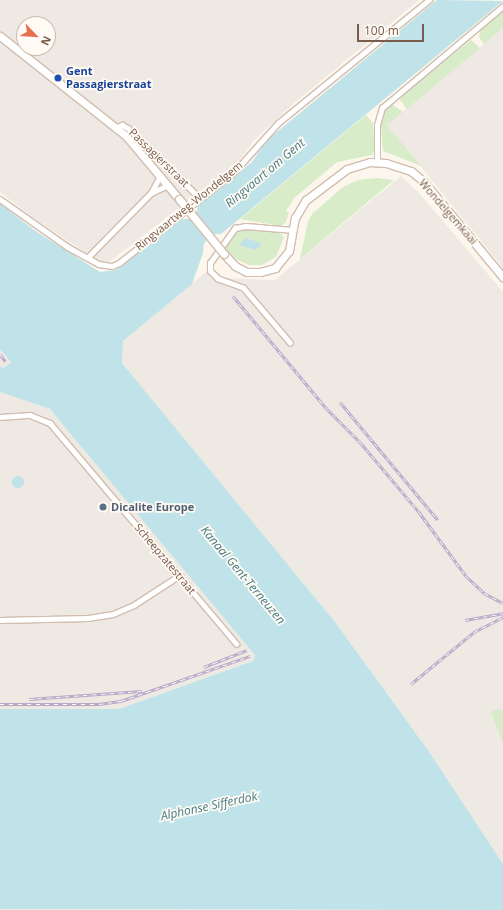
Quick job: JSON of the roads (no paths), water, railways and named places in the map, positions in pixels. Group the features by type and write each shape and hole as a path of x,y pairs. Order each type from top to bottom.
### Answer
{"main road":[{"name":"Wondelgemkaai","path":"0,36 116,128 160,176 224,254 244,270 255,273 270,270 287,255 301,206 335,177 354,166 377,162 403,167 424,182 503,277"}],"street":[{"name":"Ringvaartweg-Wondelgem","path":"88,257 105,266 118,263 240,167 278,123 429,0"},
{"path":"377,162 376,125 382,108 503,6"},
{"name":"Passagierstraat","path":"116,128 122,125 128,128 200,198"},
{"path":"0,199 60,242 88,257 151,193 160,176"},
{"path":"151,193 168,186"},
{"path":"290,343 243,288 218,279 210,270 210,264 235,228 246,226 293,230"},
{"name":"Scheepzatestraat","path":"0,417 30,415 50,423 180,575 236,644"},
{"path":"0,620 88,618 113,614 134,605 180,575"}],"water":[{"path":"437,0 503,1 221,234 215,234 204,243 203,253 192,284 123,341 122,363 335,622 430,753 503,864 503,910 0,909 0,709 119,709 253,661 255,655 50,409 0,392 0,366 4,368 11,362 0,349 0,204 37,232 100,272 116,270 181,219 188,219 197,211 198,205 252,162 266,141"},
{"path":"245,238 261,243 260,246 256,250 239,245"},
{"path":"18,476 22,478 24,482 22,486 18,488 14,486 12,482 14,478"}],"railway":[{"path":"233,296 326,408 360,442 419,512 466,576 484,593 503,603"},
{"path":"0,354 5,361"},
{"path":"340,402 438,520"},
{"path":"465,620 503,613"},
{"path":"411,684 474,632 503,617"},
{"path":"204,667 247,650"},
{"path":"0,704 99,704 121,701 250,656"},
{"path":"29,699 142,691"}],"place":[{"name":"Gent Passagierstraat","path":"58,78"},
{"name":"Dicalite Europe","path":"103,507"}],"water label":[{"name":"Ringvaart om Gent","path":"265,173"},
{"name":"Kanaal Gent-Terneuzen","path":"243,575"},
{"name":"Alphonse Sifferdok","path":"209,806"}]}
